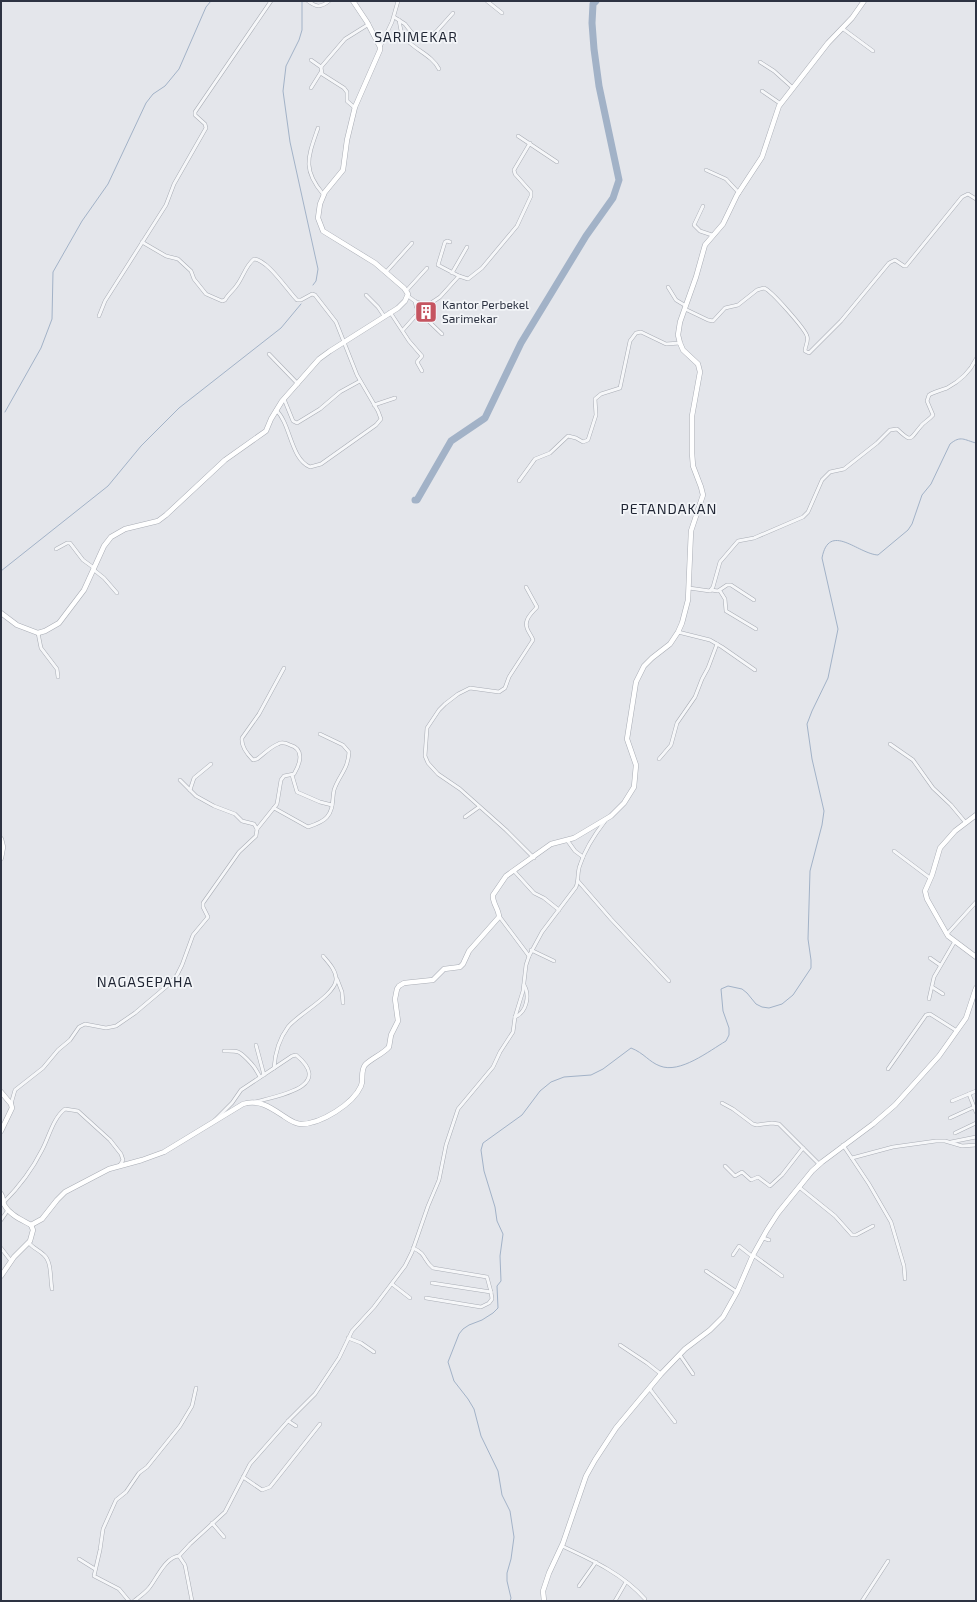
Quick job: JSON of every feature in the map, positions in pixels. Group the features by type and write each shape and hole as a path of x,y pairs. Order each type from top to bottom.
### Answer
{"street":[{"path":"99,316 105,301 166,205 174,184 206,128 205,124 195,115 195,112 271,1"},
{"path":"308,1 316,7 320,7 329,1"},
{"path":"352,1 369,24 380,47"},
{"path":"398,1 394,17 386,37 380,47 376,62 360,93 355,108 347,140 343,170 323,194 318,214 319,223 323,231 368,258 386,272 406,290 408,296 415,301 426,305 430,304 440,297 459,276"},
{"path":"487,1 502,14"},
{"path":"529,956 499,916 494,903 493,894 502,881 514,870 534,858 553,843 574,838 606,820 624,803 630,795 635,780 636,765 627,739 636,682 644,666 670,644 678,632 686,611 689,588 691,531 703,495 694,466 692,453 692,416 700,372 698,364 683,350 678,335 680,322 696,278 705,245 726,220 738,192 762,157 781,104 828,43 856,14 864,1"},
{"path":"394,17 412,33 429,36 436,32 452,13"},
{"path":"399,20 404,37 433,60 439,69"},
{"path":"311,88 321,72 321,67 345,39 369,24"},
{"path":"842,28 873,51"},
{"path":"311,60 321,67"},
{"path":"760,62 774,71 792,88"},
{"path":"321,72 343,86 347,92 347,101 355,108"},
{"path":"762,91 781,104"},
{"path":"318,128 308,167 323,194"},
{"path":"518,136 557,162"},
{"path":"450,242 445,242 438,264 452,273 468,278 479,271 521,220 532,196 531,192 515,174 514,170 530,143"},
{"path":"706,170 726,179 738,192"},
{"path":"668,287 675,299 685,307 708,320 713,321 725,308 738,305 757,290 764,288 773,294 804,330 808,339 805,351 809,353 841,321 891,261 895,260 906,266 962,196 968,194 976,199"},
{"path":"704,206 694,225 700,231 712,236"},
{"path":"142,242 166,256 178,259 191,271 194,279 206,294 222,301 231,290 236,287 254,259 259,260 281,280 297,300 302,300 312,294 315,295 333,317 345,342 360,381 380,414 381,419 321,464 314,467 308,466 301,459 290,438 281,415 276,410"},
{"path":"386,272 412,243"},
{"path":"452,273 468,247"},
{"path":"406,290 427,268"},
{"path":"366,295 378,307 384,316"},
{"path":"1,613 18,625 38,633 48,629 61,620 84,590 104,546 111,537 125,529 158,521 166,515 225,460 265,432 276,410 284,399 319,359 403,303 408,296"},
{"path":"415,301 419,312 442,334"},
{"path":"390,312 422,356 417,362 422,371"},
{"path":"403,330 419,312"},
{"path":"518,481 535,459 550,454 568,436 583,442 588,440 596,415 594,399 601,394 620,388 630,341 636,333 644,333 666,344 680,343"},
{"path":"269,354 298,384"},
{"path":"712,590 720,562 738,541 757,537 803,517 808,512 825,476 830,472 844,469 890,430 897,429 907,438 914,436 921,426 933,415 927,402 929,395 951,385 962,377 971,369 976,359"},
{"path":"284,399 293,421 297,423 320,408 340,392 360,381"},
{"path":"374,405 395,398"},
{"path":"56,549 70,543 83,560 104,578 117,593"},
{"path":"689,588 707,591 712,590 716,592 720,591 727,585 731,585 754,600"},
{"path":"526,587 537,607 528,617 526,622 526,627 533,640 509,678 505,688 499,692 470,688 458,694 439,710 427,728 425,756 428,763 438,774 460,789 506,830 534,858"},
{"path":"720,591 725,599 726,611 756,629"},
{"path":"678,632 710,640 755,670"},
{"path":"38,633 42,649 57,669 58,677"},
{"path":"659,759 671,745 677,723 695,697 717,644"},
{"path":"284,668 259,714 242,738 241,742 248,754 254,760 278,744 285,743 294,746 299,752 300,756 296,770 292,776"},
{"path":"274,808 308,827 324,820 330,813 334,792 345,770 349,752 343,745 320,734"},
{"path":"890,744 913,760 933,788 951,805 966,823"},
{"path":"190,790 194,778 211,764"},
{"path":"1,1131 10,1114 15,1090 43,1068 58,1050 70,1040 79,1027 85,1024 106,1028 116,1026 146,1005 172,981 182,965 193,935 208,917 203,907 203,902 239,852 256,836 257,829 274,808 277,801 281,780 284,776 292,776"},
{"path":"292,776 297,792 320,802 332,805"},
{"path":"180,780 196,796 214,806 235,814 242,821 254,824 257,829"},
{"path":"465,816 479,807"},
{"path":"976,815 950,836 939,850 925,889 926,896 947,934 976,957"},
{"path":"134,1601 149,1588 157,1575 170,1560 175,1556 179,1556 227,1509 254,1459 288,1421 319,1390 339,1358 348,1338 405,1266 439,1180 445,1151 458,1109 493,1067 500,1052 513,1032 515,1017 522,996 531,950 578,881 579,868 583,857 606,820"},
{"path":"1,839 3,847 1,858"},
{"path":"567,840 575,851 583,857"},
{"path":"894,851 930,878"},
{"path":"514,870 534,893 544,897 559,910"},
{"path":"578,881 611,920 669,981"},
{"path":"947,934 976,902"},
{"path":"255,1102 266,1105 293,1122 300,1124 320,1119 338,1111 361,1087 362,1070 389,1046 391,1035 398,1021 395,999 399,986 404,983 433,980 444,970 462,966 469,951 499,916"},
{"path":"929,999 934,977 955,941"},
{"path":"531,950 554,961"},
{"path":"323,956 334,971 342,992 343,1003"},
{"path":"930,958 940,965"},
{"path":"274,1068 278,1045 289,1026 324,996 337,979"},
{"path":"515,1017 523,1011 527,1001 524,984"},
{"path":"932,987 943,994"},
{"path":"544,1601 543,1591 546,1582 553,1563 562,1546 588,1471 620,1423 661,1374 726,1313 763,1238 778,1213 799,1187 819,1164 878,1120 898,1102 939,1056 958,1031 967,1015 976,988"},
{"path":"888,1069 926,1015 930,1014 958,1031"},
{"path":"256,1045 264,1075"},
{"path":"224,1051 237,1051 243,1054 254,1066 260,1077"},
{"path":"31,1225 42,1219 56,1200 65,1192 99,1174 120,1165 142,1160 164,1152 212,1123 240,1106 293,1092 309,1079 310,1075 307,1068 296,1055 292,1056 239,1092 232,1103 212,1123"},
{"path":"952,1101 976,1091"},
{"path":"1,1092 11,1104"},
{"path":"950,1118 975,1110 969,1094"},
{"path":"722,1103 733,1109 752,1124 779,1124 819,1164"},
{"path":"3,1203 19,1187 34,1165 60,1114 65,1109 78,1111 110,1140 121,1154 123,1160 120,1165"},
{"path":"955,1133 976,1124"},
{"path":"950,1142 976,1136"},
{"path":"852,1158 893,1147 936,1141 950,1142 962,1146 976,1145"},
{"path":"843,1145 869,1184 890,1222 904,1266 905,1279"},
{"path":"725,1166 735,1176 742,1172 751,1180 758,1177 771,1186 782,1175 803,1148"},
{"path":"799,1187 835,1216 852,1235 856,1235 873,1226"},
{"path":"1,1194 3,1203 8,1210 17,1218 31,1225 33,1230 29,1243 11,1261 1,1276"},
{"path":"1,1220 8,1210"},
{"path":"763,1238 770,1240"},
{"path":"29,1243 34,1249 46,1257 49,1265 52,1289"},
{"path":"733,1256 739,1246 782,1276"},
{"path":"1,1248 11,1261"},
{"path":"413,1248 422,1252 433,1268 487,1277 492,1300 481,1307 426,1298"},
{"path":"706,1271 737,1292"},
{"path":"392,1284 410,1298"},
{"path":"432,1284 491,1292"},
{"path":"348,1338 361,1343 374,1352"},
{"path":"620,1345 661,1374"},
{"path":"680,1355 694,1374"},
{"path":"129,1601 119,1589 94,1577 93,1575 96,1569 103,1529 116,1500 126,1492 139,1473 147,1467 180,1426 192,1406 196,1388"},
{"path":"649,1388 675,1422"},
{"path":"288,1421 296,1426"},
{"path":"243,1477 262,1490 270,1487 320,1424"},
{"path":"212,1523 224,1537"},
{"path":"562,1546 596,1562 637,1590 645,1599"},
{"path":"179,1556 185,1565 192,1601"},
{"path":"79,1559 96,1569"},
{"path":"862,1601 888,1560"},
{"path":"579,1586 596,1562"},
{"path":"615,1601 626,1582"}],"waterway":[{"path":"5,412 41,348 52,319 53,272 82,221 108,184 146,103 153,94 165,86 179,69 206,7 211,1"},
{"path":"302,1 302,30 299,40 286,66 283,91 290,142 318,269 316,281 313,285"},
{"path":"415,500 417,500 451,441 485,418 521,343 586,236 613,198 619,180 599,86 594,49 592,23 593,4 596,1"},
{"path":"1,571 108,486 141,446 179,408 281,328 301,304"},
{"path":"510,1601 511,1598 507,1581 507,1573 511,1559 514,1537 510,1511 502,1495 498,1471 481,1436 474,1409 454,1381 448,1362 459,1334 463,1329 482,1320 498,1308 497,1286 501,1281 500,1256 503,1234 497,1221 495,1207 484,1171 481,1150 483,1143 522,1115 540,1091 551,1082 564,1077 591,1075 603,1069 631,1048 656,1064 668,1068 676,1067 694,1060 726,1041 729,1035 729,1028 723,1011 721,989 728,986 742,989 756,1004 769,1008 782,1004 793,995 811,968 808,939 810,871 822,825 824,811 812,759 807,724 828,678 838,629 822,558 826,547 831,542 838,541 845,542 878,555 908,530 912,524 922,495 931,484 950,444 960,439 976,443"}],"place":[{"name":"Kantor Perbekel Sarimekar","path":"426,312"}],"district":[{"name":"SARIMEKAR","path":"416,37"},
{"name":"PETANDAKAN","path":"669,509"},
{"name":"NAGASEPAHA","path":"145,982"}]}
